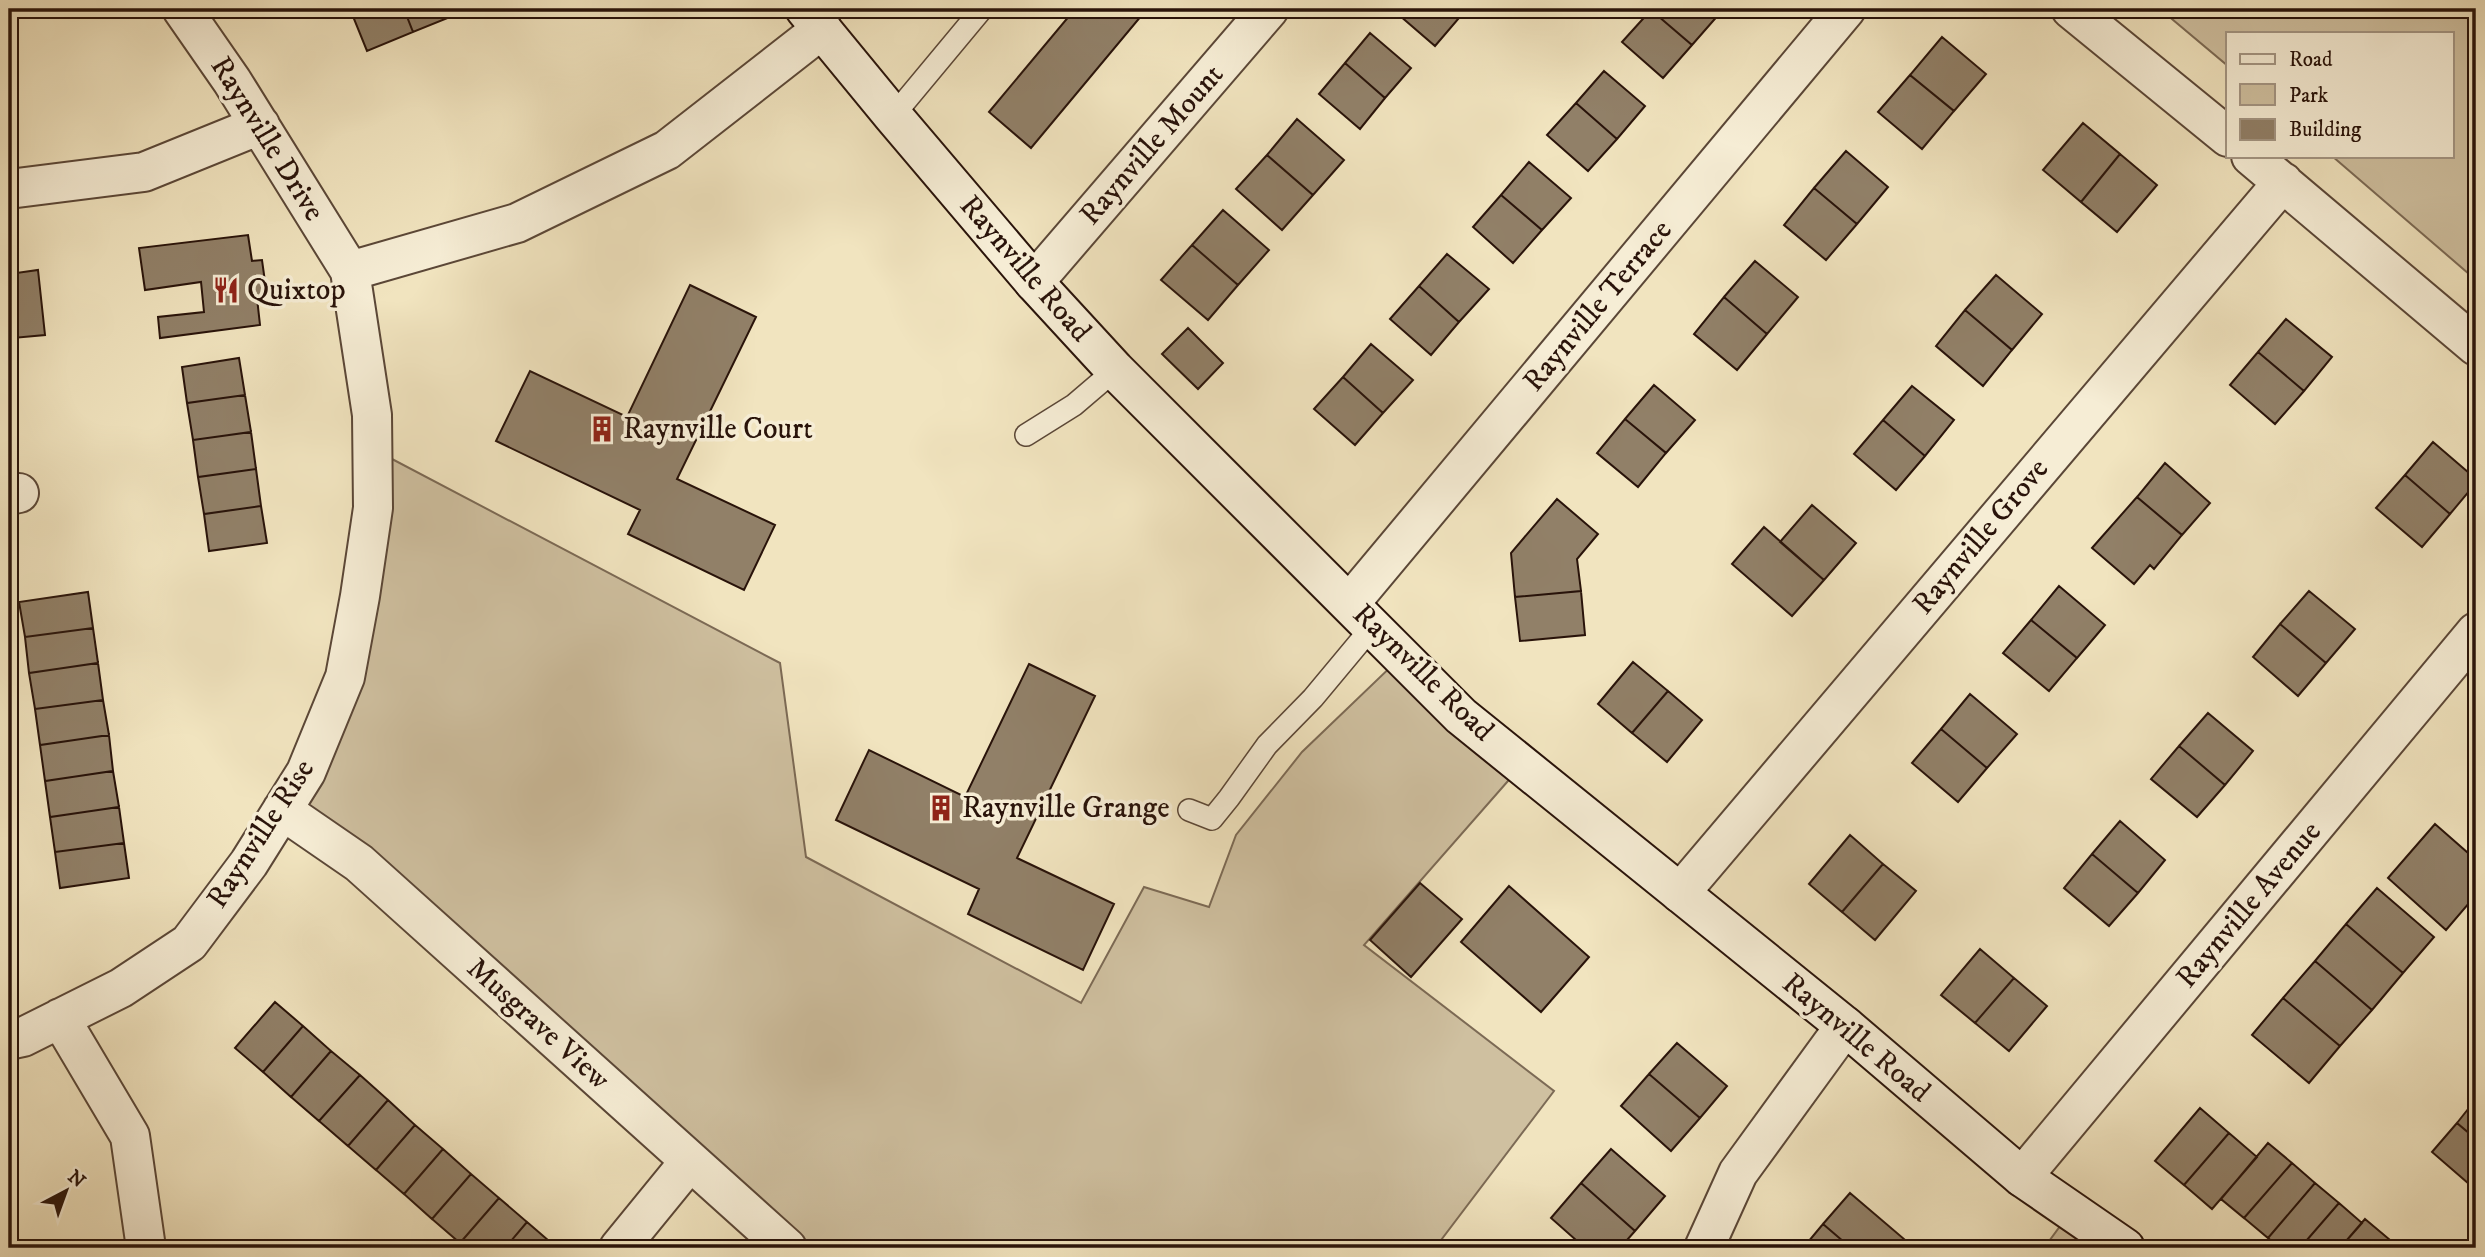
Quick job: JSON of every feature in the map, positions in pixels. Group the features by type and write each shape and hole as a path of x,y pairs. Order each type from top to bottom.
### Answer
{"street":[{"name":"Raynville Drive","path":"182,9 260,125 350,271"},
{"name":"Raynville Mount","path":"1034,282 1269,9"},
{"name":"Raynville Terrace","path":"1361,614 1846,9"},
{"path":"2071,9 2226,135"},
{"path":"350,271 517,223 667,150 813,19"},
{"name":"Raynville Road","path":"813,19 1034,282 1115,370 1461,716 1845,1026 2022,1177 2125,1248"},
{"path":"9,189 144,172 260,125"},
{"path":"2254,158 2476,346"},
{"name":"Raynville Grove","path":"1680,893 2283,181"},
{"name":"Raynville Rise","path":"9,1040 23,1037 121,988 189,943 249,863 306,772 345,677 373,508 372,415 350,271"},
{"name":"Raynville Avenue","path":"2022,1177 2476,632"},
{"name":"Musgrave View","path":"282,810 359,863 787,1248"},
{"path":"60,1018 130,1136 146,1248"},
{"path":"1704,1248 1738,1173 1845,1026"},
{"path":"619,1248 690,1161"}],"lane":[{"path":"892,116 982,9"},
{"path":"1026,435 1074,405 1115,370"},
{"path":"1189,810 1212,818 1267,746 1314,698 1361,614"}],"green space":[{"path":"2160,9 2476,9 2476,280 2334,158 2454,158 2454,32 2226,32 2226,64"},
{"path":"373,449 780,663 806,857 1081,1003 1144,887 1209,907 1236,835 1302,752 1402,656 1522,765 1364,945 1554,1091 1435,1248 787,1248 282,810 306,772"},
{"path":"2072,1210 2125,1248 2044,1248"}],"building":[{"path":"350,9 404,9 413,32 367,51"},
{"path":"404,9 458,9 460,13 413,32"},
{"path":"1075,9 1147,9 1031,148 989,112"},
{"path":"1392,9 1462,9 1465,11 1435,46"},
{"path":"1716,9 1720,13 1692,45 1651,10"},
{"path":"1651,10 1692,45 1663,78 1622,42"},
{"path":"1370,33 1411,68 1385,98 1345,63"},
{"path":"1942,37 1986,74 1954,111 1910,75"},
{"path":"1345,63 1385,98 1360,129 1319,94"},
{"path":"1604,71 1645,106 1617,139 1576,103"},
{"path":"1910,75 1954,111 1922,149 1878,112"},
{"path":"1576,103 1617,139 1588,171 1547,135"},
{"path":"1297,119 1344,160 1313,195 1267,155"},
{"path":"2083,123 2120,154 2081,202 2043,170"},
{"path":"1846,151 1888,187 1857,224 1814,188"},
{"path":"2120,154 2157,185 2117,232 2081,202"},
{"path":"1267,155 1313,195 1282,230 1236,189"},
{"path":"1529,162 1571,198 1542,230 1501,195"},
{"path":"1814,188 1857,224 1826,260 1784,225"},
{"path":"1501,195 1542,230 1513,263 1473,227"},
{"path":"1223,210 1269,250 1238,285 1192,245"},
{"path":"248,235 252,261 262,260 267,296 257,298 260,325 160,338 158,317 204,312 201,282 145,290 139,248"},
{"path":"1192,245 1238,285 1208,320 1161,280"},
{"path":"1447,254 1489,289 1459,322 1419,286"},
{"path":"1755,261 1798,297 1767,334 1724,297"},
{"path":"38,270 45,335 13,338 9,274"},
{"path":"1996,275 2042,314 2012,350 1965,310"},
{"name":"Raynville Court","path":"690,285 756,317 677,479 775,525 744,590 628,534 640,510 496,441 530,371 627,417"},
{"path":"1419,286 1459,322 1431,355 1390,319"},
{"path":"1724,297 1767,334 1737,370 1694,334"},
{"path":"1965,310 2012,350 1983,386 1936,346"},
{"path":"2286,319 2332,357 2304,391 2258,352"},
{"path":"1188,328 1223,363 1198,389 1162,354"},
{"path":"1371,344 1413,380 1383,413 1343,377"},
{"path":"2258,352 2304,391 2275,424 2230,385"},
{"path":"239,358 245,395 187,403 182,367"},
{"path":"1343,377 1383,413 1355,445 1314,409"},
{"path":"1654,385 1695,420 1666,453 1625,419"},
{"path":"1912,386 1954,420 1925,456 1883,420"},
{"path":"245,395 251,432 193,440 187,403"},
{"path":"1625,419 1666,453 1638,487 1597,453"},
{"path":"1883,420 1925,456 1896,490 1854,454"},
{"path":"251,432 256,469 198,477 193,440"},
{"path":"2433,442 2476,479 2476,483 2450,514 2405,475"},
{"path":"2165,463 2210,503 2182,535 2137,497"},
{"path":"256,469 261,506 204,514 198,477"},
{"path":"2405,475 2450,514 2422,547 2376,508"},
{"path":"2137,497 2182,535 2154,569 2150,565 2134,584 2092,548"},
{"path":"1557,499 1598,534 1577,559 1581,591 1515,597 1511,553"},
{"path":"1812,505 1856,543 1824,580 1780,542"},
{"path":"261,506 267,543 209,551 204,514"},
{"path":"1764,527 1824,580 1792,616 1732,564"},
{"path":"2059,586 2105,625 2077,658 2031,620"},
{"path":"1581,591 1585,635 1520,641 1515,597"},
{"path":"2309,591 2355,629 2326,663 2280,624"},
{"path":"88,592 93,628 25,637 19,602"},
{"path":"2031,620 2077,658 2049,691 2003,653"},
{"path":"2280,624 2326,663 2298,696 2253,657"},
{"path":"93,628 98,663 29,673 25,637"},
{"path":"1633,662 1668,691 1632,733 1598,704"},
{"path":"98,663 103,700 35,709 29,673"},
{"name":"Raynville Grange","path":"1029,664 1095,696 1017,858 1114,904 1083,970 968,914 979,889 836,820 869,750 965,797"},
{"path":"1668,691 1702,720 1667,762 1632,733"},
{"path":"1970,694 2017,734 1987,768 1941,729"},
{"path":"103,700 109,735 40,745 35,709"},
{"path":"2208,713 2253,751 2225,785 2179,746"},
{"path":"1941,729 1987,768 1958,802 1912,763"},
{"path":"109,735 113,771 45,781 40,745"},
{"path":"2179,746 2225,785 2197,817 2151,779"},
{"path":"113,771 119,807 50,817 45,781"},
{"path":"119,807 124,843 55,852 50,817"},
{"path":"2120,821 2165,860 2138,893 2092,854"},
{"path":"2435,824 2476,860 2476,895 2446,930 2388,878"},
{"path":"1850,835 1883,864 1842,912 1809,884"},
{"path":"124,843 129,878 60,888 55,852"},
{"path":"2092,854 2138,893 2109,926 2064,888"},
{"path":"1883,864 1916,891 1875,940 1842,912"},
{"path":"1420,883 1462,919 1411,977 1370,940"},
{"path":"1509,886 1589,957 1541,1012 1461,942"},
{"path":"2377,888 2434,937 2403,973 2346,924"},
{"path":"2346,924 2403,973 2372,1010 2315,961"},
{"path":"1980,949 2014,978 1975,1023 1941,995"},
{"path":"2315,961 2372,1010 2340,1046 2283,998"},
{"path":"2014,978 2047,1006 2009,1051 1975,1023"},
{"path":"2283,998 2340,1046 2309,1083 2252,1035"},
{"path":"275,1002 303,1026 263,1072 235,1048"},
{"path":"303,1026 331,1051 291,1097 263,1072"},
{"path":"1677,1043 1727,1086 1700,1118 1649,1074"},
{"path":"331,1051 360,1075 319,1121 291,1097"},
{"path":"1649,1074 1700,1118 1671,1151 1621,1106"},
{"path":"360,1075 388,1100 348,1146 319,1121"},
{"path":"2476,1099 2476,1139 2457,1123"},
{"path":"388,1100 415,1125 376,1170 348,1146"},
{"path":"2200,1108 2229,1133 2184,1185 2155,1161"},
{"path":"2457,1123 2476,1139 2476,1190 2432,1152"},
{"path":"415,1125 443,1149 404,1194 376,1170"},
{"path":"2229,1133 2257,1157 2212,1209 2184,1185"},
{"path":"2268,1143 2292,1163 2244,1218 2221,1199"},
{"path":"443,1149 471,1174 432,1219 404,1194"},
{"path":"1611,1149 1665,1196 1635,1231 1581,1183"},
{"path":"2292,1163 2315,1183 2268,1238 2244,1218"},
{"path":"471,1174 499,1198 460,1243 432,1219"},
{"path":"1581,1183 1635,1231 1620,1248 1585,1248 1551,1218"},
{"path":"2315,1183 2339,1203 2300,1248 2279,1248 2268,1238"},
{"path":"1850,1193 1904,1239 1896,1248 1851,1248 1823,1224"},
{"path":"499,1198 527,1222 505,1248 466,1248 460,1243"},
{"path":"2339,1203 2362,1223 2340,1248 2300,1248"},
{"path":"2365,1219 2396,1245 2393,1248 2340,1248"},
{"path":"527,1222 556,1247 505,1248"},
{"path":"1823,1224 1851,1248 1803,1248"}],"place":[{"name":"Quixtop","path":"226,290"},
{"name":"Raynville Court","path":"602,429"},
{"name":"Raynville Grange","path":"941,808"}]}
